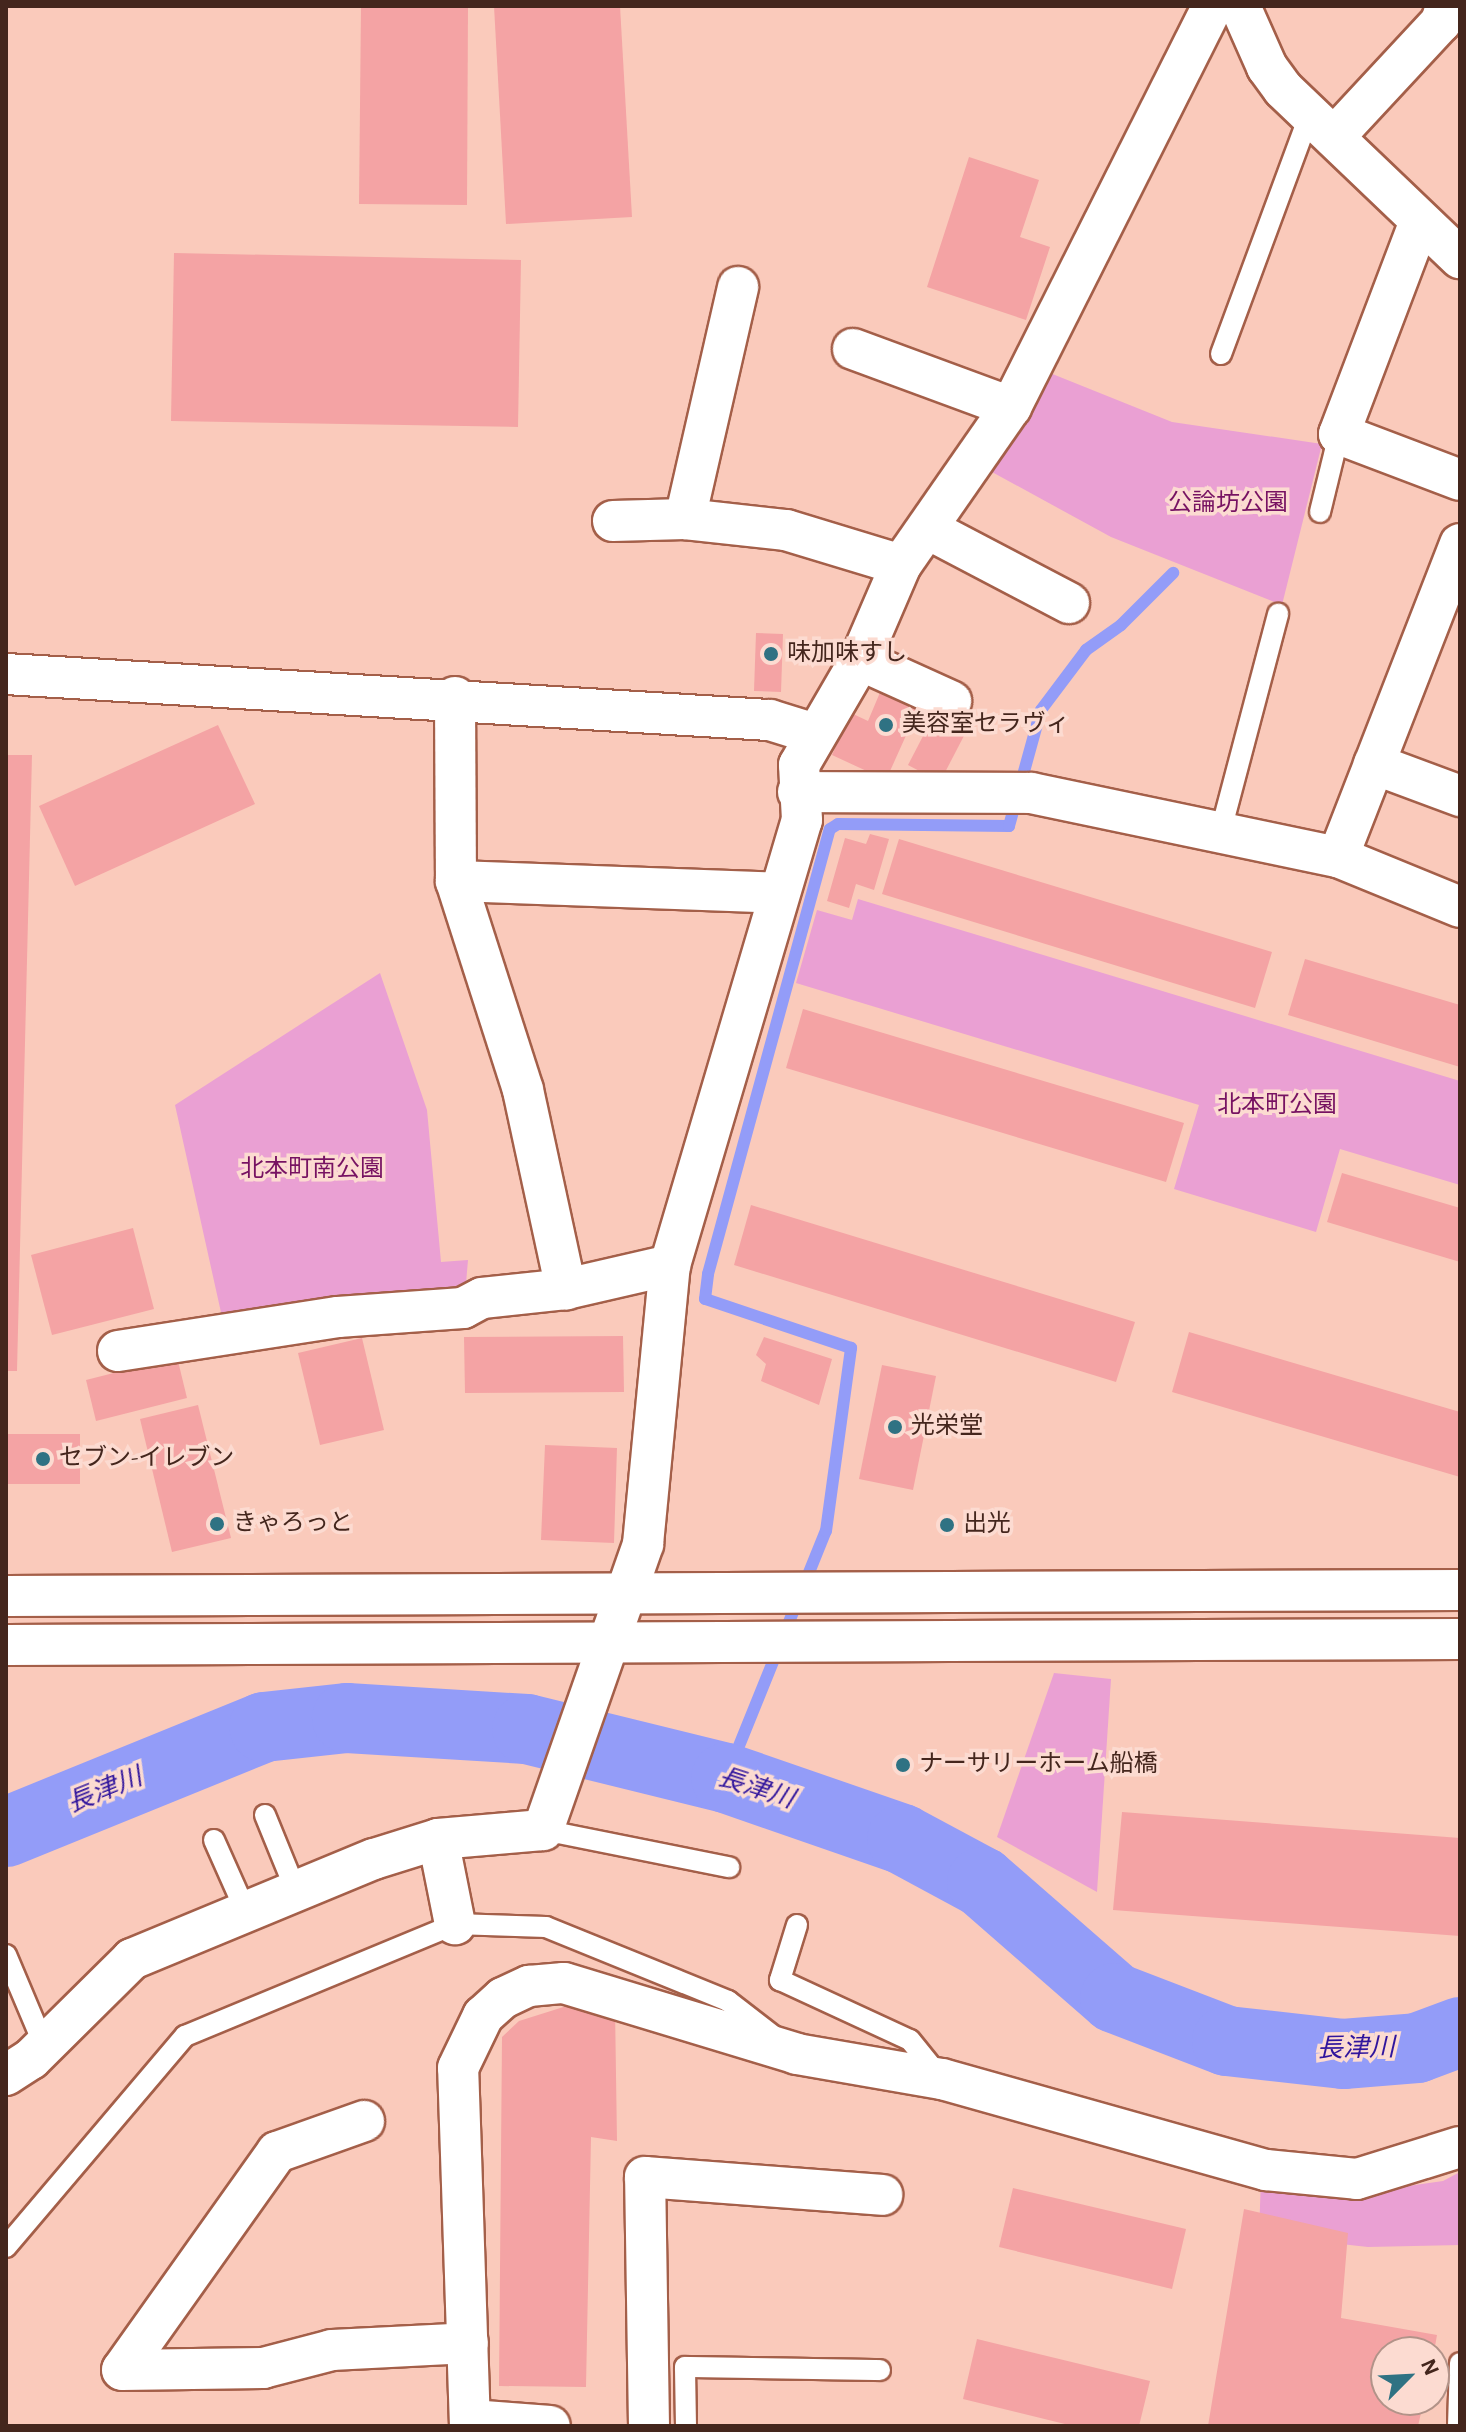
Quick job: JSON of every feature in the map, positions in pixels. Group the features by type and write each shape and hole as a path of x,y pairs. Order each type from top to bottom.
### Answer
{"street":[{"path":"6,2075 44,2045 132,1959 296,1891 438,1839 543,1830 643,1544 670,1265 802,820 798,792 799,765 860,660 901,565 930,530 1011,407 1213,6"},
{"path":"1240,6 1259,49 1283,89 1460,258"},
{"path":"1259,49 1275,6"},
{"path":"1322,125 1449,23"},
{"path":"1420,221 1339,434 1460,480"},
{"path":"685,519 738,287"},
{"path":"853,349 1011,407"},
{"path":"613,521 685,519 786,530 901,565"},
{"path":"930,530 1069,603"},
{"path":"1338,857 1374,764 1445,629 1460,544"},
{"path":"860,660 951,701"},
{"path":"6,674 455,697 770,720 815,734"},
{"path":"455,697 456,881 523,1090 566,1289"},
{"path":"1374,764 1460,796"},
{"path":"798,792 1031,793 1338,857 1460,907"},
{"path":"456,881 779,893"},
{"path":"118,1351 338,1317 463,1308 482,1298 566,1289 670,1265"},
{"path":"6,1596 1460,1590"},
{"path":"6,1645 1460,1639"},
{"path":"438,1839 455,1924"},
{"path":"550,2426 470,2423 458,2068 468,2038 503,1998 529,1986 564,1983 797,2054 942,2079 1266,2170 1357,2179 1460,2147"},
{"path":"364,2121 277,2152 122,2370 263,2368 332,2350 468,2343"},
{"path":"649,2426 645,2177 882,2195"}],"lane":[{"path":"1221,354 1322,125"},
{"path":"1320,512 1339,434"},
{"path":"1220,834 1278,614"},
{"path":"265,1815 296,1891"},
{"path":"543,1830 729,1867"},
{"path":"214,1840 246,1912"},
{"path":"6,2247 185,2036 455,1924 546,1927 728,2001 797,2054"},
{"path":"797,1925 780,1980 910,2040 942,2079"},
{"path":"6,1955 44,2045"},
{"path":"1458,2426 1460,2363"},
{"path":"686,2426 685,2367 880,2370"}],"green space":[{"name":"公論坊公園","path":"1045,371 1172,422 1322,444 1282,605 1111,537 992,472"},
{"name":"北本町公園","path":"858,899 1460,1081 1460,1185 1340,1149 1316,1232 1174,1189 1199,1105 796,983 817,910 852,920"},
{"name":"北本町南公園","path":"380,973 427,1110 441,1262 468,1260 465,1295 222,1317 175,1105"},
{"path":"1054,1673 1111,1679 1097,1892 997,1837"},
{"path":"1460,2172 1460,2245 1368,2247 1259,2235 1261,2177 1366,2192 1443,2181"}],"building":[{"path":"361,6 468,6 467,205 359,204"},
{"path":"494,6 620,6 632,217 506,224"},
{"path":"969,157 1039,180 1020,237 1050,247 1026,320 927,287"},
{"path":"174,253 521,260 518,427 171,421"},
{"path":"756,633 783,634 781,692 754,691"},
{"path":"884,683 922,700 886,780 832,755 851,713 868,721"},
{"path":"935,713 967,730 940,782 908,765"},
{"path":"218,725 255,804 75,886 39,806"},
{"path":"6,755 32,755 17,1371 6,1371"},
{"path":"870,834 889,839 874,890 856,884 849,908 827,901 845,838 866,844"},
{"path":"899,839 1272,952 1255,1008 882,894"},
{"path":"1305,959 1460,1005 1460,1067 1288,1015"},
{"path":"803,1009 1184,1123 1166,1182 786,1068"},
{"path":"1342,1173 1460,1208 1460,1262 1327,1222"},
{"path":"751,1205 1135,1322 1116,1382 734,1265"},
{"path":"133,1228 154,1309 52,1335 31,1255"},
{"path":"1189,1332 1460,1412 1460,1477 1172,1392"},
{"path":"623,1336 624,1392 465,1393 464,1337"},
{"path":"764,1337 832,1359 819,1405 761,1381 766,1364 756,1355"},
{"path":"362,1338 384,1430 320,1445 298,1353"},
{"path":"177,1357 187,1398 96,1421 86,1380"},
{"path":"882,1365 936,1376 913,1490 859,1479"},
{"path":"198,1405 231,1538 172,1552 140,1419"},
{"name":"セブン-イレブン","path":"6,1434 80,1434 80,1484 6,1484"},
{"path":"545,1445 617,1448 614,1543 541,1540"},
{"path":"1122,1812 1460,1838 1460,1936 1113,1910"},
{"path":"573,2004 615,2008 617,2141 591,2137 586,2387 499,2386 502,2037 519,2021"},
{"path":"1013,2188 1186,2229 1172,2289 999,2247"},
{"path":"1244,2209 1348,2233 1341,2318 1437,2335 1370,2336 1370,2416 1420,2416 1418,2426 1208,2426"},
{"path":"977,2339 1150,2381 1139,2426 1073,2426 963,2399"}],"waterway":[{"path":"726,1778 826,1531 851,1348 705,1299 708,1274 830,829 838,824 1009,826 1041,710 1086,650 1121,625 1173,573"},
{"name":"長津川","path":"6,1832 264,1727 347,1718 527,1729 726,1778 902,1839 982,1882 1115,1998 1227,2041 1343,2054 1417,2048 1460,2032"}],"place":[{"name":"味加味すし","path":"771,654"},
{"name":"美容室セラヴィ","path":"886,725"},
{"name":"光栄堂","path":"895,1427"},
{"name":"セブン-イレブン","path":"43,1459"},
{"name":"きゃろっと","path":"217,1524"},
{"name":"出光","path":"947,1525"},
{"name":"ナーサリーホーム船橋","path":"903,1765"}]}
